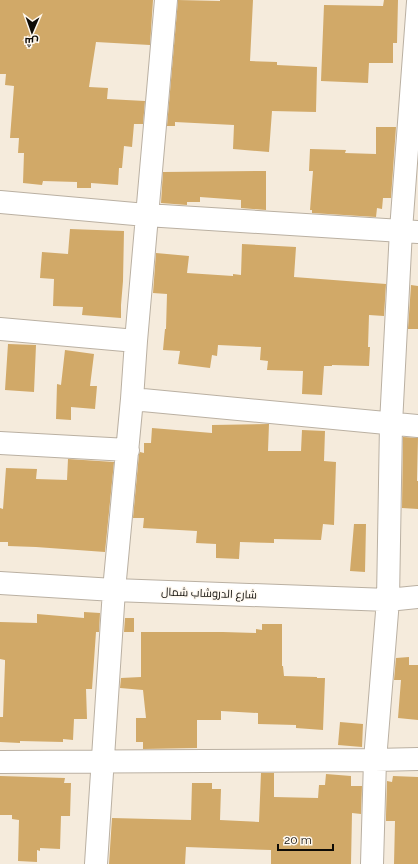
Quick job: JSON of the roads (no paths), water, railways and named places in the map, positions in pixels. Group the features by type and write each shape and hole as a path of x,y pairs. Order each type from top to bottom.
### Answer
{"street":[{"path":"96,864 104,761 114,590 128,450 146,215 166,0"},
{"path":"372,864 375,760 388,600 391,424 410,231 418,2"},
{"path":"0,202 146,215 410,231"},
{"path":"0,329 136,341"},
{"path":"132,399 418,426"},
{"path":"0,444 128,450"},
{"name":"شارع الدروشاب شمال","path":"0,583 114,590 388,600 418,597"},
{"path":"0,762 418,759"}]}
